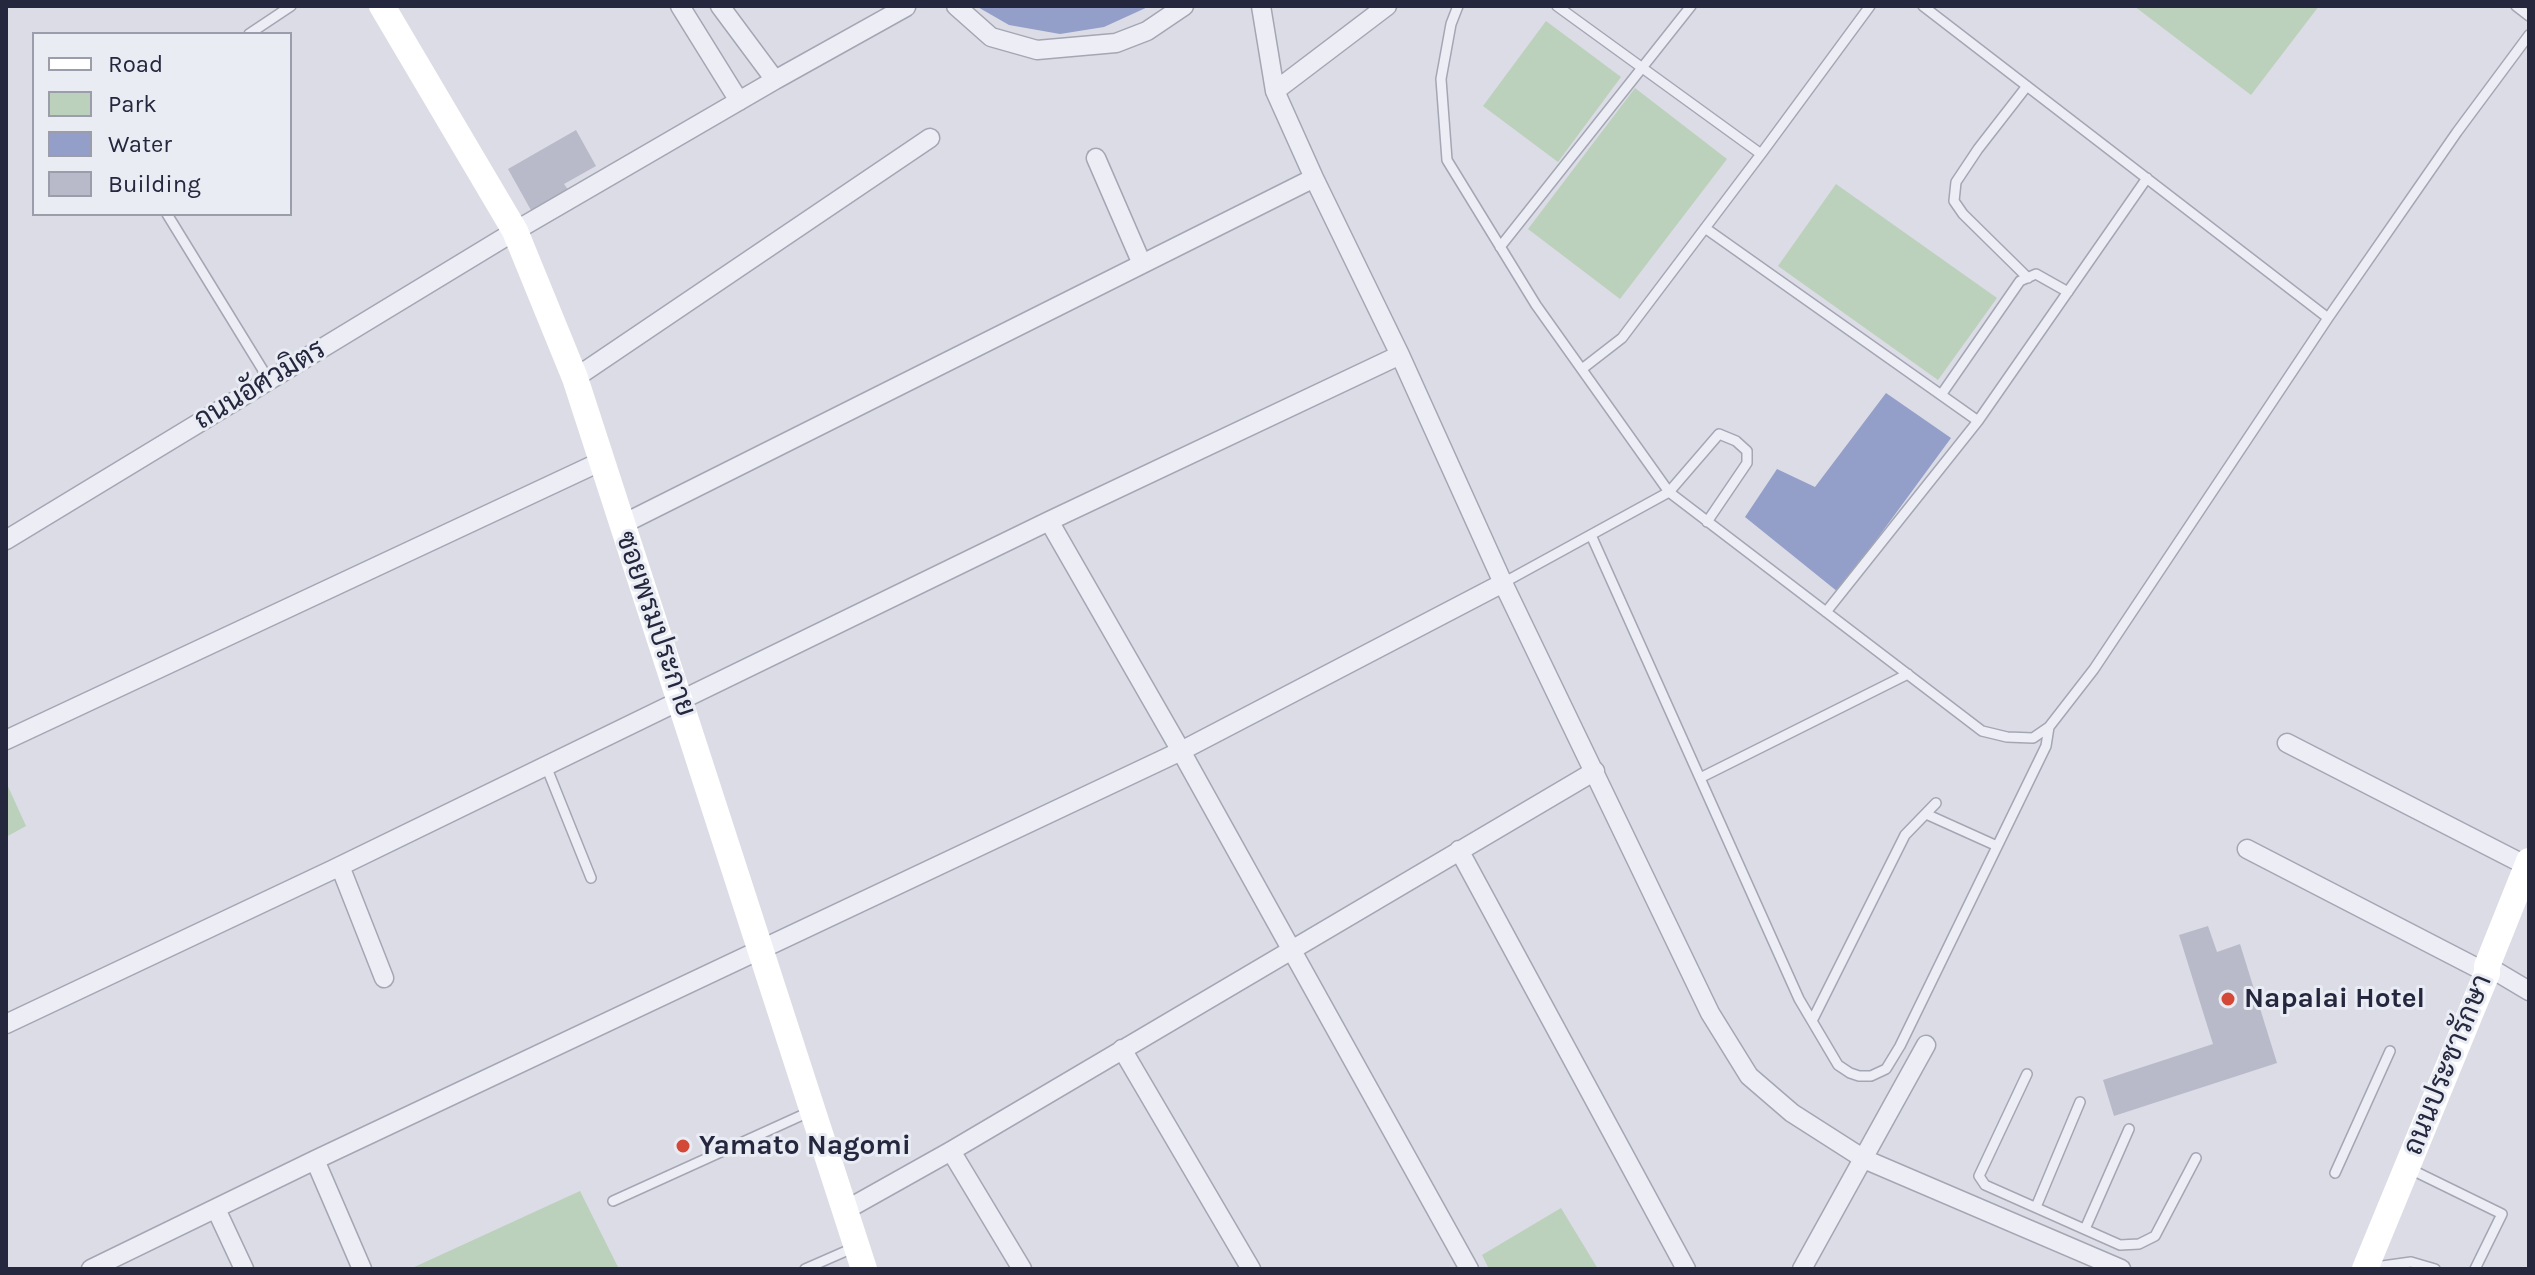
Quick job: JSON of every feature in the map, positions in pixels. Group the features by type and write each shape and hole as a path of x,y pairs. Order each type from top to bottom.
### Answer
{"street":[{"name":"ซอยพรมประกาย","path":"382,6 515,231 575,378 860,1258"},
{"path":"680,6 739,101"},
{"path":"720,6 775,80"},
{"path":"956,6 991,37 1037,50 1116,43 1147,31 1184,6"},
{"path":"1261,6 1275,91 1314,178 1400,355 1503,583 1710,1013 1749,1076 1792,1113 1864,1159 2121,1269"},
{"path":"1275,91 1387,6"},
{"name":"ถนนอัศวมิตร","path":"6,540 515,231 906,7"},
{"path":"575,378 930,138"},
{"path":"1096,158 1142,264"},
{"path":"621,525 1314,178"},
{"path":"6,1024 1400,355"},
{"path":"6,740 602,461"},
{"path":"1049,521 1181,751 1469,1269"},
{"path":"91,1269 122,1262 216,1209 315,1160 1181,751 1503,583"},
{"path":"2287,743 2528,864"},
{"path":"844,1211 1595,771"},
{"path":"2247,849 2529,991"},
{"path":"1459,850 1686,1269"},
{"name":"ถนนประชารักษา","path":"2366,1269 2528,864"},
{"path":"340,866 384,978"},
{"path":"1802,1269 1926,1045"},
{"path":"1122,1049 1251,1269"},
{"path":"951,1151 1022,1269"},
{"path":"315,1160 362,1269"},
{"path":"216,1209 244,1269"}],"lane":[{"path":"252,32 291,6"},
{"path":"1458,6 1451,24 1441,79 1447,160 1536,305 1669,492 1982,731 2007,737 2033,738 2049,727 2094,669 2328,318 2457,132 2529,35"},
{"path":"1557,6 1761,154"},
{"path":"1500,247 1691,6"},
{"path":"1582,369 1622,338 1870,6"},
{"path":"1923,6 2328,318"},
{"path":"2516,6 2529,16"},
{"path":"2027,86 1956,182 1954,201 1963,214 2028,278"},
{"path":"1826,612 1978,421 2147,178"},
{"path":"168,216 269,380"},
{"path":"1705,228 1978,421"},
{"path":"1941,395 2020,281 2036,274 2068,292"},
{"path":"1503,583 1669,492 1719,434 1736,441 1747,451 1747,463 1707,522"},
{"path":"1591,535 1799,999 1838,1065 1859,1076 1871,1076 1886,1069 1900,1046 2046,746 2049,727"},
{"path":"1700,778 1908,674"},
{"path":"546,766 591,878"},
{"path":"1812,1021 1905,835 1936,803"},
{"path":"1926,814 1997,846"},
{"path":"2335,1173 2390,1051"},
{"path":"2027,1074 1979,1176 1985,1185 2120,1245 2139,1244 2155,1236 2196,1158"},
{"path":"2036,1207 2080,1102"},
{"path":"613,1201 812,1110"},
{"path":"2085,1229 2129,1129"},
{"path":"2407,1168 2502,1214 2475,1269"},
{"path":"805,1269 860,1258"},
{"path":"2366,1269 2411,1262 2435,1269"}],"green space":[{"path":"2134,6 2319,6 2251,95"},
{"path":"1546,21 1621,77 1558,162 1483,106"},
{"path":"1635,88 1727,159 1620,299 1528,229"},
{"path":"1836,184 1997,298 1938,380 1778,266"},
{"path":"6,782 26,826 6,837"},
{"path":"580,1191 619,1269 410,1269"},
{"path":"1561,1208 1598,1269 1489,1269 1482,1255"}],"water":[{"path":"976,6 1150,6 1104,27 1060,34 1009,25"},
{"path":"1886,393 1951,438 1838,592 1745,517 1777,469 1815,487"}],"building":[{"path":"576,130 596,166 564,184 569,191 532,212 508,169"},
{"name":"Napalai Hotel","path":"2208,926 2217,952 2240,944 2277,1063 2114,1116 2103,1080 2213,1044 2179,935"}],"place":[{"name":"Napalai Hotel","path":"2228,999"},
{"name":"Yamato Nagomi","path":"683,1146"}]}
